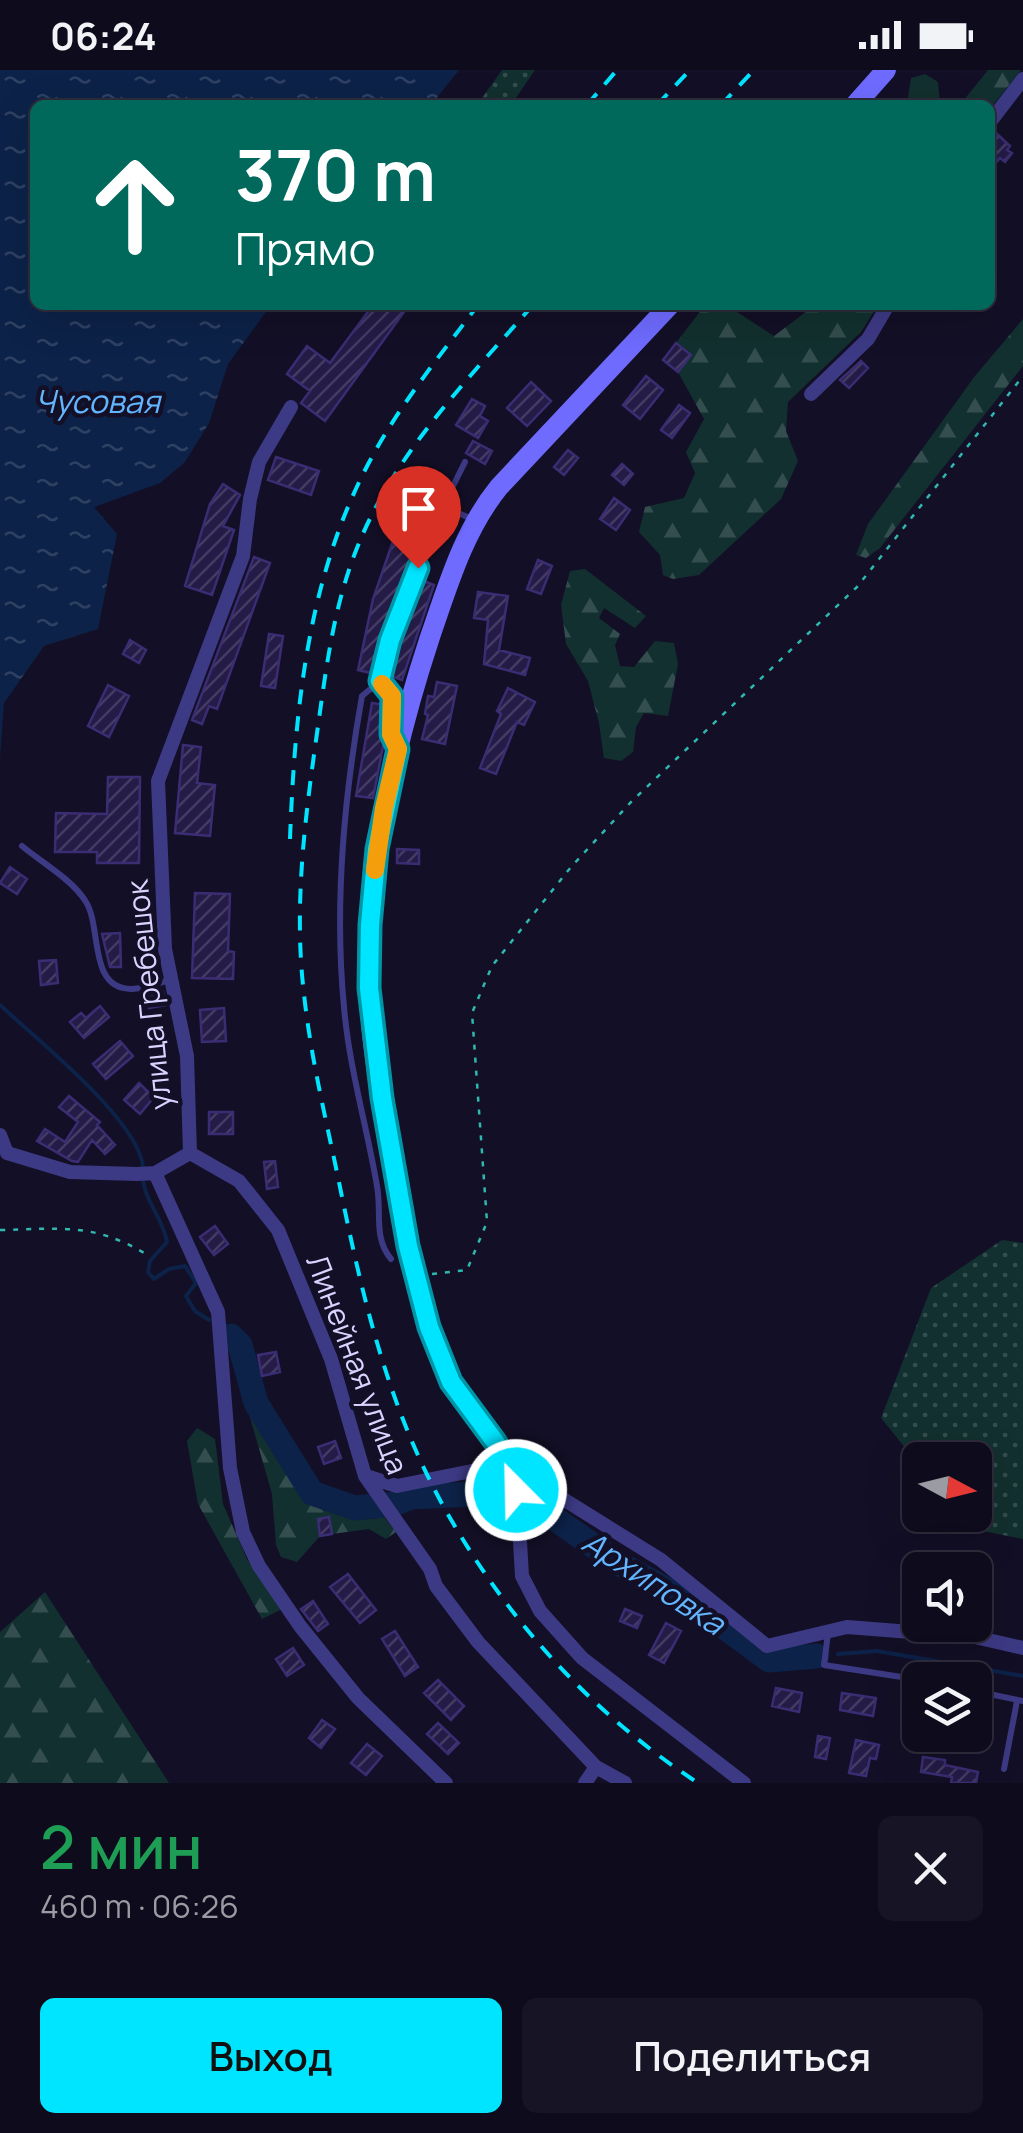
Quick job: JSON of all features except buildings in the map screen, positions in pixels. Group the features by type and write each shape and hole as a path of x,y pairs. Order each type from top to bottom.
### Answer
{"street":[{"path":"859,100 886,70"},
{"path":"995,115 1023,79"},
{"path":"665,310 499,487 475,520 446,589 398,749 377,849 369,988 382,1098 415,1276 429,1327 451,1382 507,1464 516,1490 522,1576 532,1599 564,1640 613,1684 744,1783"},
{"path":"811,394 868,339 885,310"},
{"name":"улица Гребешок","path":"190,1153 187,1056 165,949 158,781 243,556 258,462 292,407"},
{"path":"0,1135 4,1154 70,1172 155,1174 190,1153"},
{"name":"Линейная улица","path":"190,1153 240,1181 278,1230 331,1359 366,1476 430,1569 436,1586 478,1642 596,1767 625,1783"},
{"path":"155,1174 218,1312 230,1468 243,1532 258,1566 358,1698 446,1783"},
{"path":"366,1476 404,1486 507,1464 661,1560 766,1646 848,1627 975,1638 1023,1648"},
{"path":"584,1783 596,1767"}],"lane":[{"path":"391,1259 382,1248 378,1232 378,1191 348,1038 341,972 343,852 362,696 380,681 394,628 465,462"},
{"path":"443,506 475,520"},
{"path":"380,681 392,696 391,734 398,749"},
{"path":"22,846 84,897 92,914 101,970 113,984 130,989 171,980"},
{"path":"828,1632 824,1664 902,1677"},
{"path":"992,1694 1020,1701 1004,1769"}],"path":[{"path":"415,1276 467,1270 487,1222 472,1014 492,966 631,802 857,587 1023,376"},
{"path":"0,1230 80,1228 117,1236 146,1254"}],"green space":[{"path":"502,70 535,70 514,100 481,100"},
{"path":"988,70 1021,70 995,103 964,100"},
{"path":"925,74 938,82 940,100 911,100 908,97 911,78"},
{"path":"701,310 734,310 774,336 808,310 875,310 861,332 788,402 786,431 798,461 781,499 699,575 673,579 663,575 660,555 639,532 645,507 684,498 695,473 686,452 704,419 678,372 691,355 676,343"},
{"path":"1023,319 1023,366 880,548 866,558 856,555 868,524 975,376"},
{"path":"585,569 646,616 635,628 604,608 599,618 620,634 615,645 620,666 634,667 655,641 674,643 678,664 668,716 644,713 636,727 633,752 621,761 604,758 588,681 566,644 561,605 570,571"},
{"path":"1002,1240 1023,1243 1023,1539 987,1532 992,1532 992,1442 902,1444 881,1418 931,1288"},
{"path":"248,1356 270,1412 319,1491 356,1504 373,1519 384,1517 396,1532 386,1539 369,1529 332,1534 329,1517 318,1519 320,1536 297,1562 281,1557 276,1545 272,1494 233,1358"},
{"path":"197,1428 215,1439 223,1504 247,1559 282,1609 262,1619 198,1504 187,1441"},
{"path":"45,1592 169,1783 0,1783 0,1632"}],"water":[{"name":"Чусовая","path":"0,70 459,70 435,100 30,100 30,310 267,310 228,364 209,423 185,462 160,483 94,507 117,534 98,629 44,646 4,703 0,757"}],"waterway":[{"name":"Архиповка","path":"0,1005 106,1105 138,1149 143,1168"},
{"name":"Архиповка","path":"143,1178 167,1242 150,1261 148,1272 154,1279 169,1269 185,1266 196,1283 186,1296 195,1311 209,1320"},
{"name":"Архиповка","path":"231,1336 240,1345 256,1403 312,1493 355,1508 394,1504 411,1497 472,1494 551,1516 618,1563 692,1603 769,1660 817,1656"},
{"name":"Архиповка","path":"838,1654 877,1651 1023,1676"}],"railway":[{"path":"591,100 617,70"},
{"path":"662,100 690,70"},
{"path":"726,100 754,70"},
{"path":"290,839 301,690 319,593 333,546 384,435 474,310"},
{"path":"529,310 458,390 412,450 372,514 349,569 329,654 306,822 300,891 304,994 320,1094 371,1321 397,1404 432,1484 477,1562 560,1668 625,1729 698,1783"}],"slow traffic":[{"path":"375,870 398,749 390,726 392,696 382,684"}],"route":[{"path":"418,568 390,640 380,681 392,696 390,726 398,749 377,849 370,925 371,1013 408,1246 429,1327 451,1382 503,1454 516,1490"}]}
